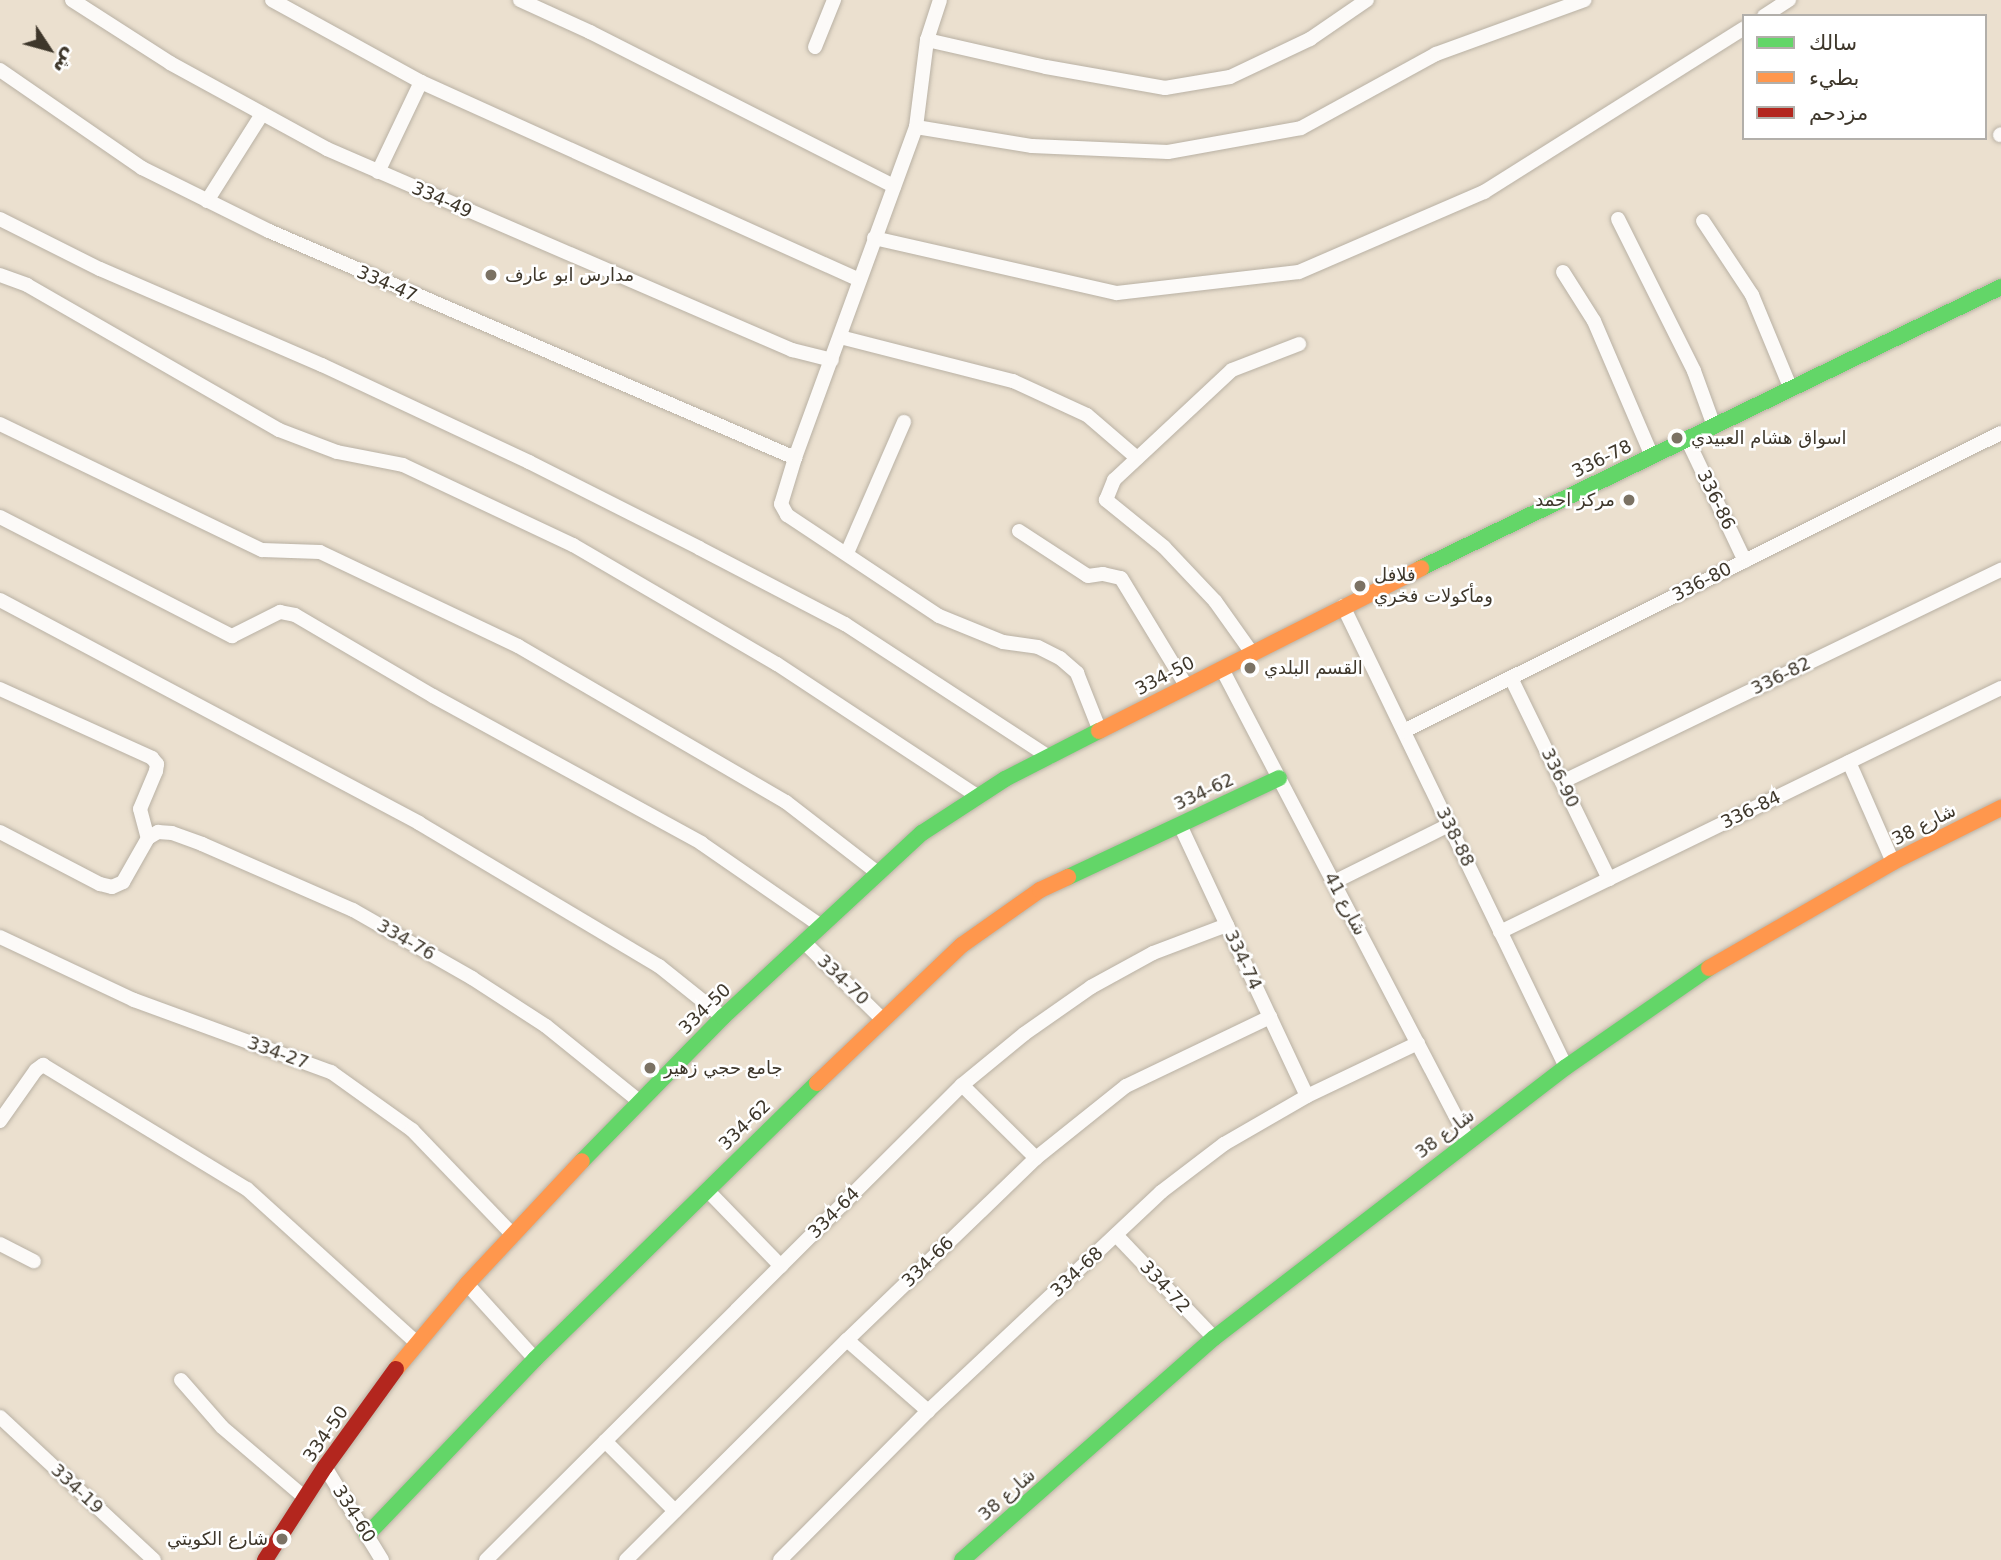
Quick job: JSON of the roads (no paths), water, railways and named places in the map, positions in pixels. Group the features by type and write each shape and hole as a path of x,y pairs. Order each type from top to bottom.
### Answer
{"street":[{"name":"334-49","path":"72,0 170,64 327,149 792,350 832,360"},
{"path":"272,0 421,82 859,280"},
{"path":"520,0 590,32 894,186"},
{"path":"815,47 834,0"},
{"path":"940,0 927,40 916,127 795,458 781,504 787,515 939,616 1003,642 1038,647 1060,658 1077,673 1100,731"},
{"path":"927,40 1046,67 1165,88 1230,77 1310,39 1367,0"},
{"path":"916,127 1032,145 1168,152 1301,128 1436,54 1584,0"},
{"path":"1767,14 1789,0"},
{"path":"874,238 1117,293 1298,272 1484,192 1742,29"},
{"name":"334-47","path":"0,70 142,168 269,232 795,458"},
{"path":"378,172 421,82"},
{"path":"207,201 262,114"},
{"path":"0,219 100,269 321,365 505,450 699,548 845,624 1049,757"},
{"path":"1618,219 1694,371 1714,426"},
{"path":"1703,220 1752,295 1791,389"},
{"path":"1563,272 1594,321 1652,456"},
{"path":"0,275 27,285 279,430 337,452 403,465 573,545 777,664 976,795"},
{"name":"336-78","path":"1222,669 1343,606 2001,287"},
{"path":"840,337 1013,381 1087,415 1137,458"},
{"path":"1252,653 1215,601 1164,547 1106,500 1114,480 1178,423 1206,391 1232,370 1299,344"},
{"path":"847,553 904,422"},
{"path":"0,424 262,550 320,552 518,646 786,802 878,873"},
{"name":"336-80","path":"1404,732 1745,561 1999,438"},
{"name":"336-86","path":"1687,439 1745,561"},
{"path":"0,517 232,636 280,612 295,614 445,703 701,843 821,926"},
{"path":"1019,531 1088,576 1103,574 1121,578 1187,687"},
{"name":"336-82","path":"1562,782 2001,570"},
{"path":"0,600 419,823 659,966 723,1017"},
{"name":"338-88","path":"1343,606 1566,1067"},
{"name":"334-50","path":"265,1560 325,1467 417,1343 512,1234 723,1017 922,833 976,795 1222,669"},
{"name":"شارع 41","path":"1222,669 1468,1140"},
{"name":"336-90","path":"1511,678 1609,879"},
{"name":"336-84","path":"1500,932 2001,688"},
{"path":"0,689 152,758 156,764 156,771 140,809 148,838 123,882 112,887 100,884 0,832"},
{"path":"1849,762 1893,862"},
{"name":"334-62","path":"367,1535 535,1359 882,1018 962,945 1041,890 1279,778"},
{"name":"شارع 38","path":"962,1560 1214,1338 1566,1067 1702,972 1893,862 2001,808"},
{"name":"334-74","path":"1180,825 1307,1096"},
{"path":"1334,882 1449,825"},
{"name":"334-76","path":"148,838 158,832 172,832 353,910 472,978 546,1026 639,1101"},
{"name":"334-64","path":"486,1560 962,1085 1024,1034 1091,987 1153,953 1227,925"},
{"name":"334-27","path":"0,937 134,1000 331,1072 412,1130 512,1234"},
{"name":"334-70","path":"804,942 882,1018"},
{"name":"334-66","path":"626,1560 847,1340 1036,1158 1126,1086 1270,1017"},
{"name":"334-68","path":"780,1560 928,1411 1161,1192 1224,1144 1307,1096 1418,1043"},
{"path":"0,1121 36,1070 43,1065 247,1189 417,1343"},
{"path":"962,1085 1036,1158"},
{"path":"707,1190 781,1266"},
{"name":"334-72","path":"1116,1236 1214,1338"},
{"path":"0,1244 34,1261"},
{"path":"467,1284 535,1359"},
{"path":"847,1340 928,1411"},
{"path":"181,1380 222,1427 305,1498"},
{"name":"334-19","path":"0,1417 154,1560"},
{"path":"605,1441 675,1511"},
{"name":"334-60","path":"325,1467 382,1560"}],"place":[{"name":"مدارس ابو عارف","path":"491,275"},
{"name":"اسواق هشام العبيدي","path":"1677,438"},
{"name":"مركز احمد","path":"1629,500"},
{"name":"فلافل ومأكولات فخري","path":"1360,586"},
{"name":"القسم البلدي","path":"1250,668"},
{"name":"جامع حجي زهير","path":"650,1068"},
{"name":"شارع الكويتي","path":"282,1539"}]}
